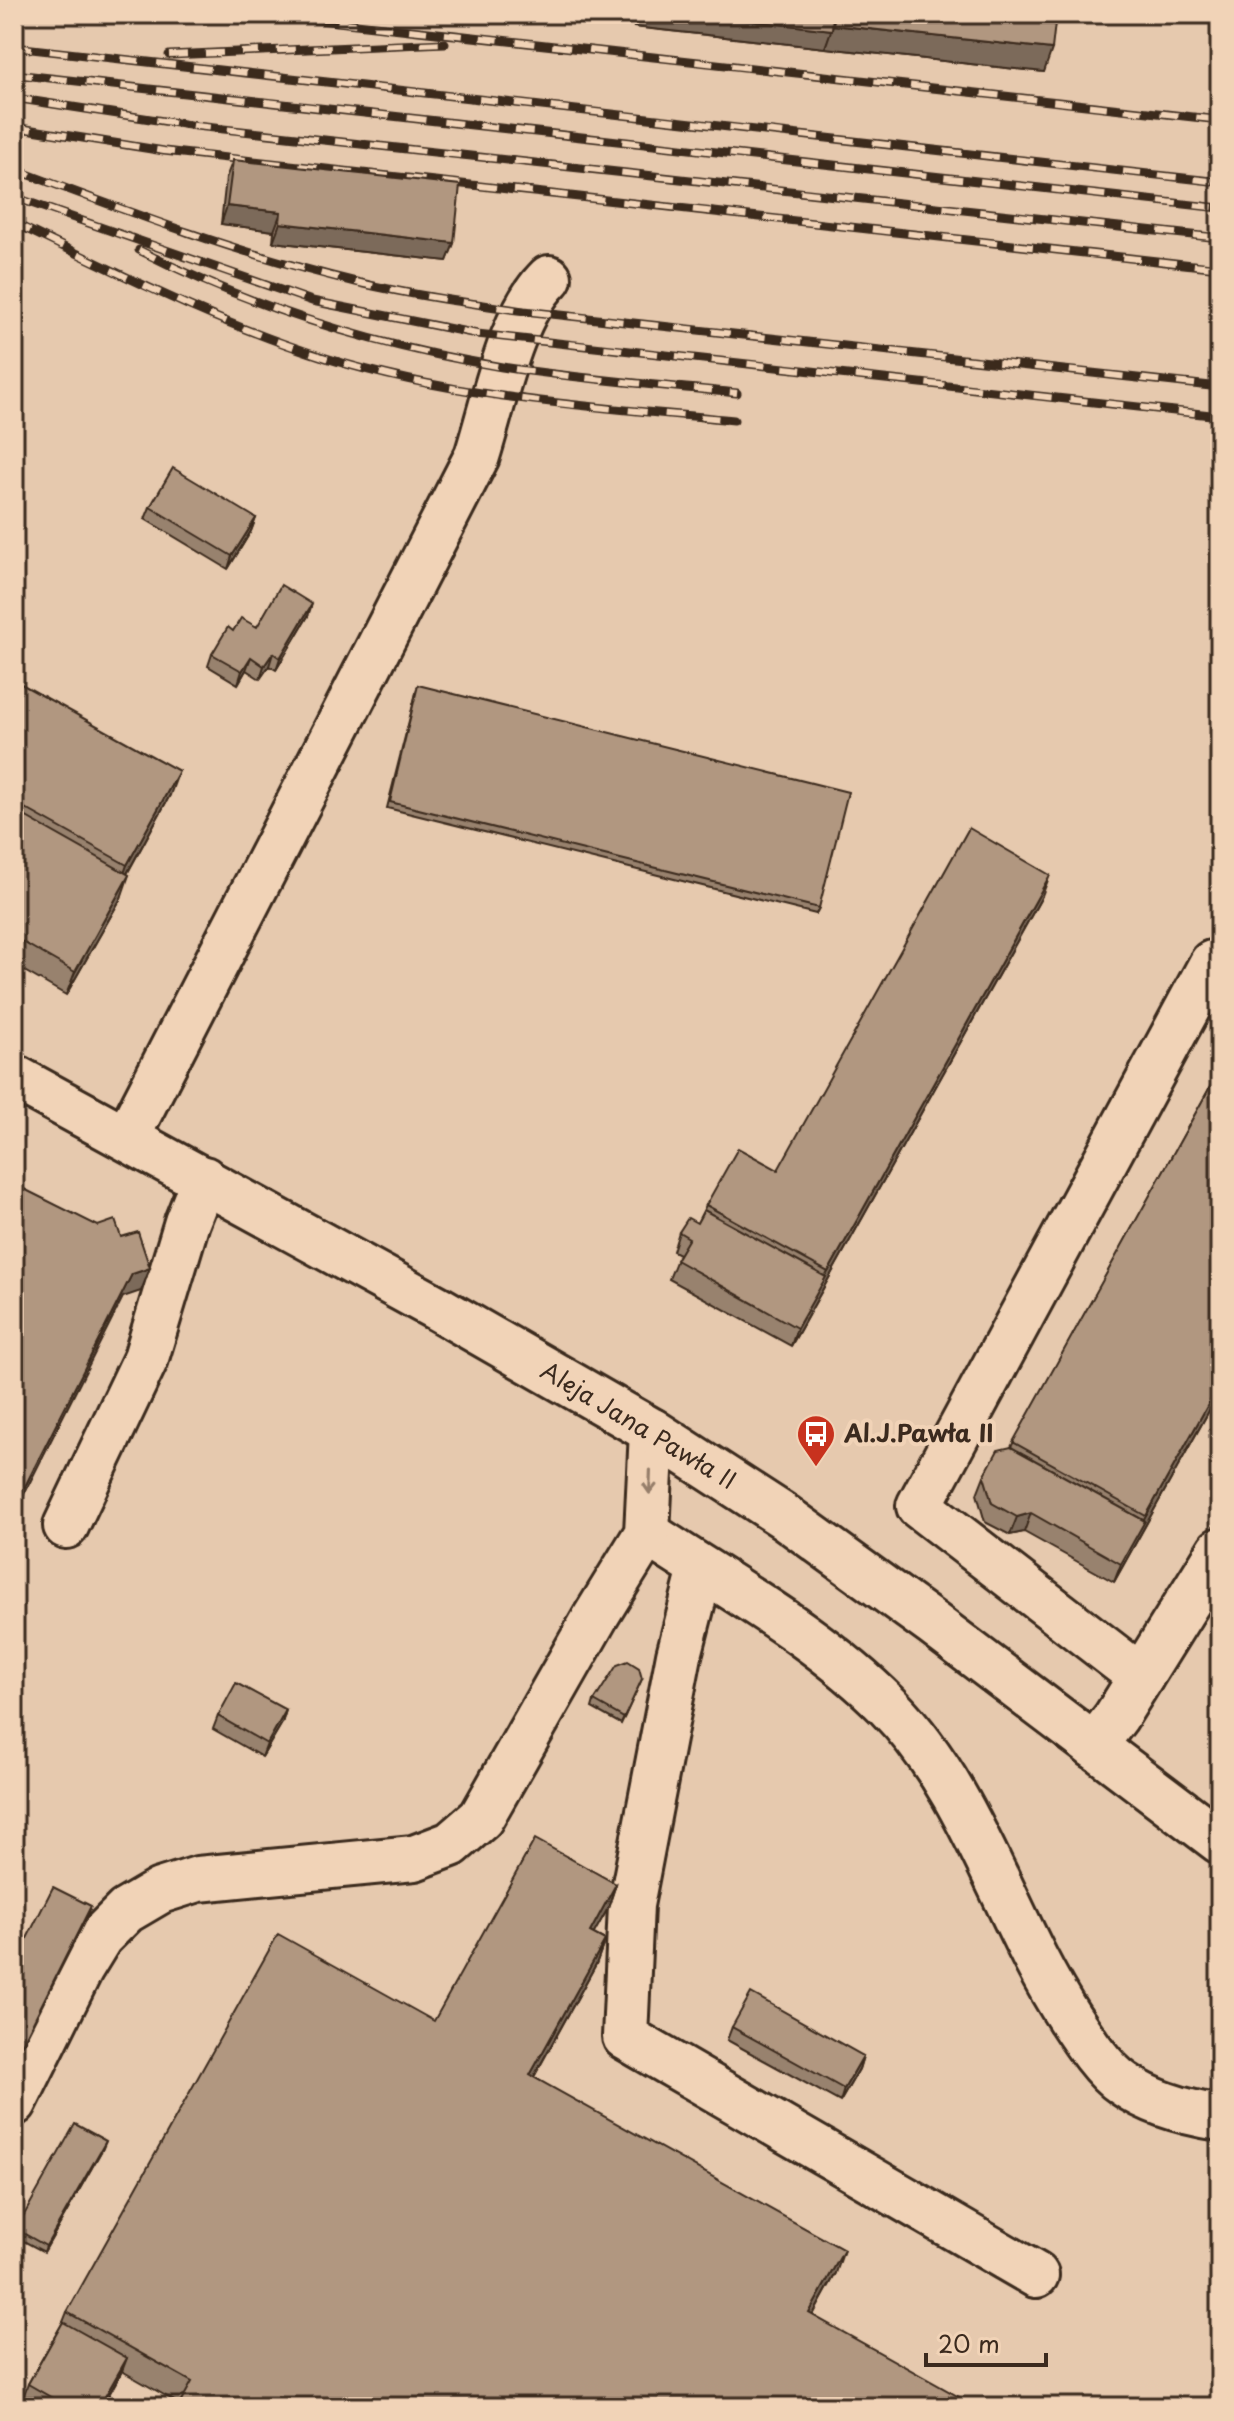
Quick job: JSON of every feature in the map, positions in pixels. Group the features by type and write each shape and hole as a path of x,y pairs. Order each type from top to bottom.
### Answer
{"main road":[{"path":"127,1137 477,456 513,338 534,293 549,278"},
{"path":"1141,1677 919,1506 1212,963"},
{"name":"Aleja Jana Pawła II","path":"14,1077 204,1179 652,1431 785,1517 1220,1841"},
{"path":"66,1526 146,1358 187,1222 204,1179"},
{"path":"14,2103 81,1968 100,1937 126,1911 160,1891 198,1879 414,1858 451,1844 481,1818 647,1533 652,1431"},
{"path":"647,1533 820,1647 888,1706 938,1767 968,1820 1050,1989 1086,2043 1122,2083 1166,2105 1220,2118"},
{"path":"1094,1746 1220,1550"},
{"path":"701,1569 679,1655 631,1905 625,2037 1036,2275"}],"building":[{"path":"690,14 833,14 832,30"},
{"path":"835,14 1056,14 1052,49 833,25"},
{"path":"233,160 460,185 454,243 280,223 281,212 227,206"},
{"path":"173,468 256,518 232,556 150,507"},
{"path":"281,585 312,604 280,658 273,653 264,666 251,657 242,671 212,654 228,627 233,631 241,618 257,627"},
{"path":"14,680 179,771 127,865 14,802"},
{"path":"418,685 848,792 819,908 390,802"},
{"path":"14,810 129,875 75,972 14,937"},
{"path":"969,828 1050,875 828,1272 706,1205 738,1148 778,1170"},
{"path":"1220,1069 1220,1383 1146,1516 1013,1442"},
{"path":"24,1189 98,1226 115,1220 121,1237 138,1232 150,1268 132,1274 14,1508 14,1209"},
{"path":"704,1210 826,1277 797,1328 676,1260 689,1238 679,1232 688,1218 697,1223"},
{"path":"1011,1447 1145,1521 1121,1564 1031,1513 1017,1517 992,1503 984,1476 998,1450"},
{"path":"628,1661 639,1668 642,1679 624,1718 594,1701 617,1665"},
{"path":"236,1683 286,1710 267,1744 218,1716"},
{"path":"535,1839 616,1884 590,1932 605,1940 530,2075 844,2250 809,2313 977,2407 178,2407 192,2382 67,2312 278,1934 434,2021"},
{"path":"53,1887 91,1906 14,2060 14,1964"},
{"path":"751,1993 863,2056 844,2089 732,2027"},
{"path":"75,2124 106,2141 46,2246 16,2229"},
{"path":"63,2322 127,2358 99,2407 68,2407 28,2384"}],"railway":[{"path":"266,14 1220,120"},
{"path":"169,55 445,43"},
{"path":"14,47 1220,182"},
{"path":"14,74 1220,208"},
{"path":"14,98 196,126 1220,238"},
{"path":"14,127 164,151 1220,268"},
{"path":"14,169 226,245 312,271 419,295 524,311 1220,387"},
{"path":"14,197 312,301 477,334 1220,416"},
{"path":"14,223 207,313 326,358 376,372 528,400 734,420"},
{"path":"139,250 270,307 408,348 531,371 737,393"}],"place":[{"name":"Al.J.Pawła II","path":"816,1468"}]}
